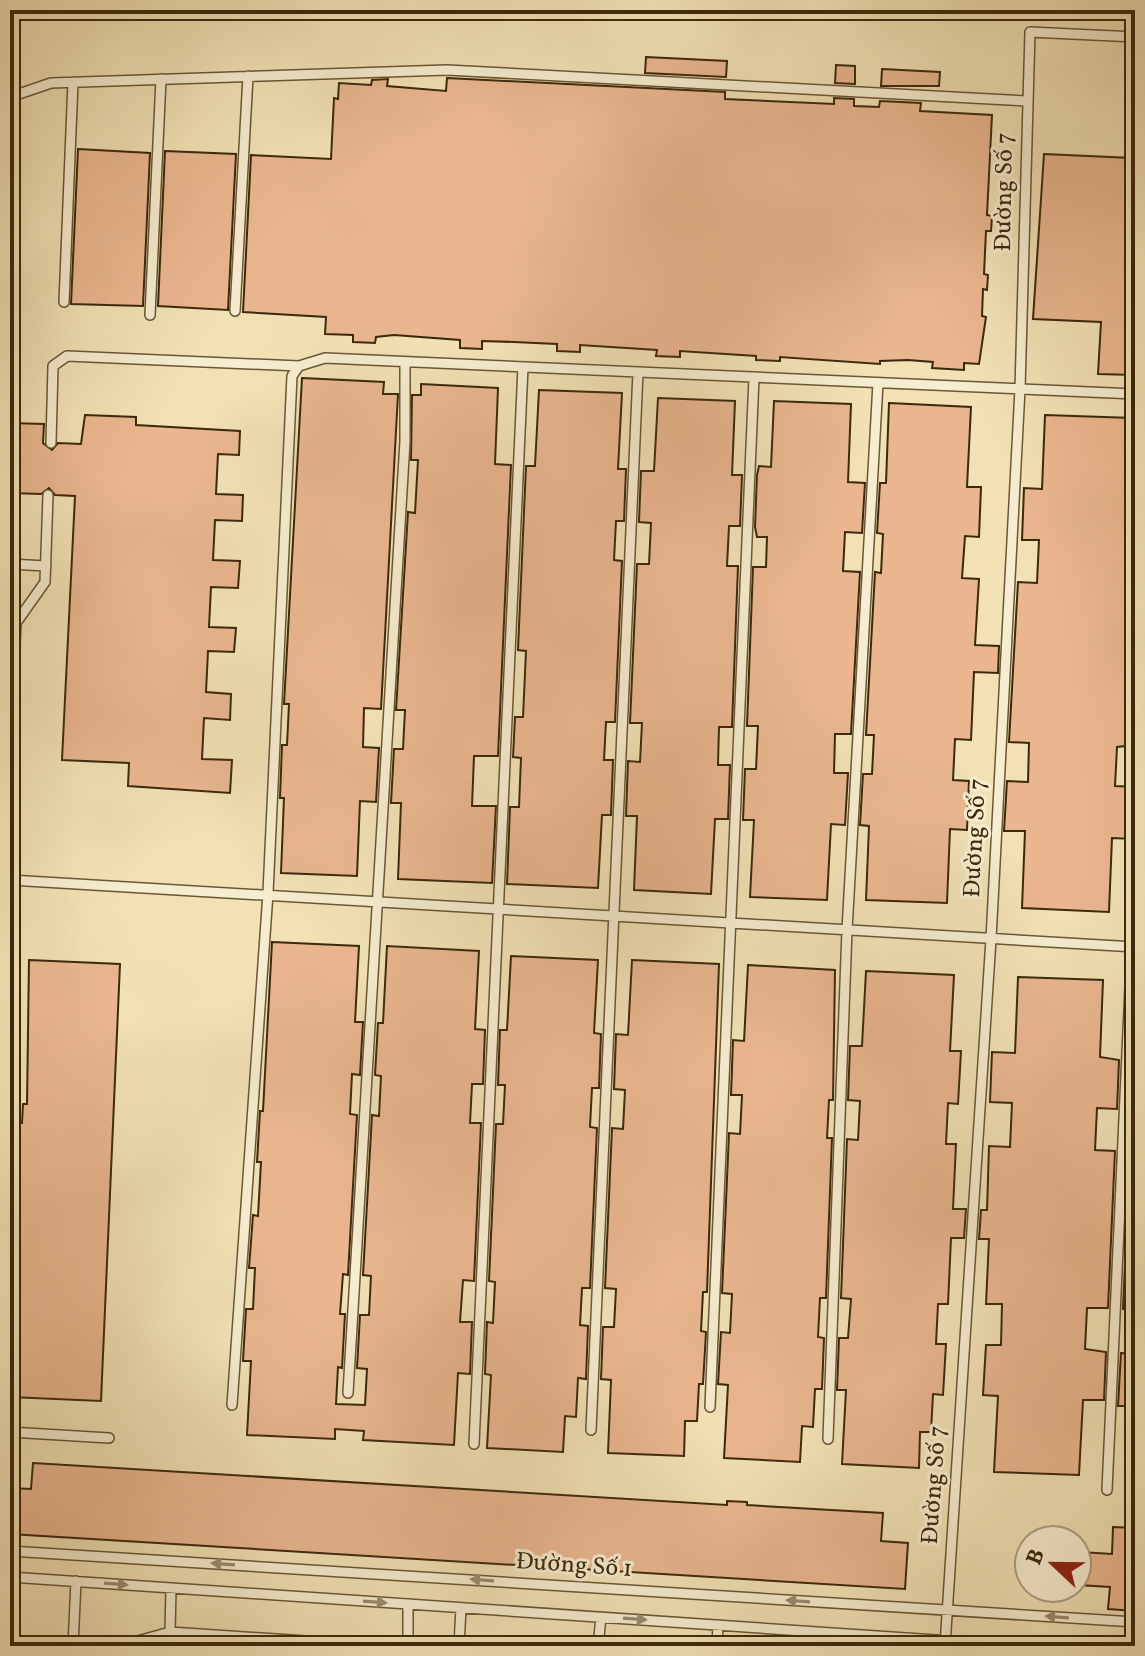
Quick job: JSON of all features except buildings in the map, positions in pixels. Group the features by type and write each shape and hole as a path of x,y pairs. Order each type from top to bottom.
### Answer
{"lane":[{"name":"Đường Số 7","path":"945,1644 991,939 1020,389 1030,32 1135,37"},
{"path":"10,97 51,83 447,70 1027,101"},
{"path":"235,311 248,76"},
{"path":"150,315 161,79"},
{"path":"64,302 73,82"},
{"path":"51,443 53,366 67,356 299,366 325,358 1135,394"},
{"path":"348,1393 405,441 405,362"},
{"path":"232,1405 268,893 292,376 299,366"},
{"path":"474,1444 523,367"},
{"path":"591,1430 638,372"},
{"path":"710,1407 754,377"},
{"path":"828,1439 847,930 878,383"},
{"path":"10,752 16,623 45,582 48,495"},
{"path":"10,564 46,566"},
{"path":"1107,1490 1135,878"},
{"path":"10,880 1134,947"},
{"path":"10,1432 109,1438"},
{"name":"Đường Số 1","path":"10,1551 1135,1622"},
{"name":"Đường Số 1","path":"10,1577 718,1625 945,1644 1024,1646"},
{"path":"73,1646 76,1581"},
{"path":"170,1632 171,1588"},
{"path":"408,1604 408,1646"},
{"path":"459,1646 461,1608"},
{"path":"598,1646 601,1617"},
{"path":"717,1646 718,1625"},
{"path":"134,1642 170,1632 382,1646"}]}
